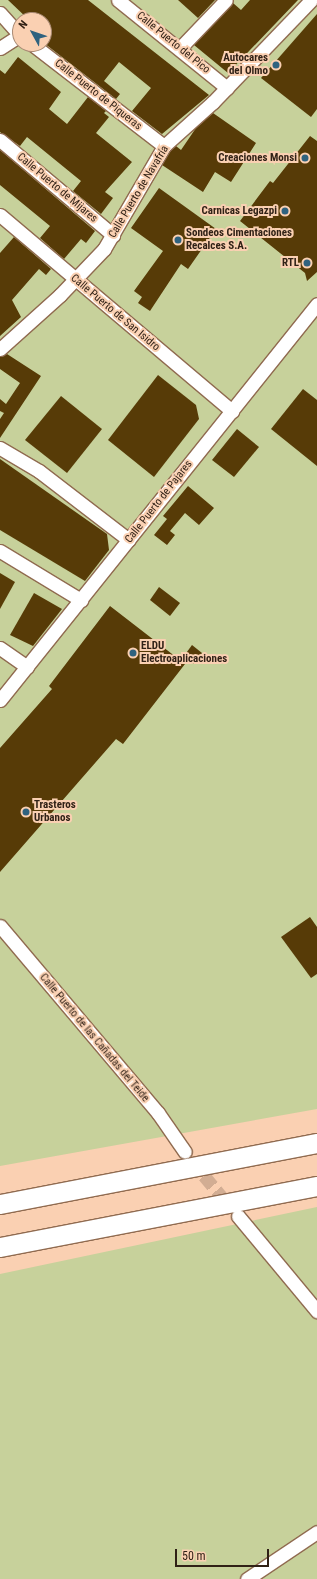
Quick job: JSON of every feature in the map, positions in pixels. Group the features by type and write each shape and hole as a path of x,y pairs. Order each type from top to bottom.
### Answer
{"highway":[{"path":"0,1204 317,1143"},
{"path":"0,1247 317,1186"}],"street":[{"name":"Calle Puerto del Pico","path":"118,0 180,48 226,88"},
{"path":"180,48 226,0"},
{"name":"Calle Puerto de Navafría","path":"0,349 88,267 113,235 164,146 226,88 311,0"},
{"path":"0,13 12,26"},
{"path":"0,48 12,40"},
{"name":"Calle Puerto de Piqueras","path":"42,52 164,146"},
{"name":"Calle Puerto de Mijares","path":"0,140 113,235"},
{"name":"Calle Puerto de San Isidro","path":"0,214 232,411"},
{"name":"Calle Puerto de Pajares","path":"0,700 317,304"},
{"path":"0,448 39,471 129,540"},
{"path":"0,551 81,600"},
{"path":"0,648 27,667"},
{"name":"Calle Puerto de las Cañadas del Teide","path":"0,926 158,1114 185,1152"},
{"path":"238,1216 317,1311"},
{"path":"247,1579 317,1532"}],"green space":[{"path":"0,0 317,0 317,1109 0,1166"},
{"path":"317,1207 317,1579 0,1579 0,1274"}],"building":[{"path":"8,0 88,0 209,95 162,134 132,111 151,88 119,62 104,81 120,94 116,99 52,49 52,12 21,12"},
{"path":"178,0 215,0 198,18"},
{"path":"250,0 298,0 228,73 194,45 233,3 241,10"},
{"path":"317,14 317,109 311,117 261,78"},
{"path":"18,57 61,92 49,109 67,124 88,97 106,111 104,113 109,117 96,133 132,162 105,192 113,198 101,214 73,191 81,181 27,137 20,146 0,132 0,70 5,74"},
{"path":"213,113 256,143 231,182 215,172 203,192 162,165 170,151 176,146 181,150 196,128"},
{"path":"310,136 317,141 317,272 307,281 305,273 240,221 270,181 273,183"},
{"path":"0,150 95,231 86,243 81,239 64,259 40,238 50,226 0,185"},
{"name":"Sondeos Cimentaciones Recalces S.A.","path":"159,188 216,229 188,269 181,264 150,311 138,303 142,297 134,291 163,251 131,228"},
{"path":"14,237 51,269 46,275 39,269 12,300 21,317 0,336 0,253"},
{"path":"7,354 41,376 0,438 0,419 4,413 0,411 0,399 6,404 20,383 0,369 0,357"},
{"path":"158,375 196,405 199,419 154,477 108,440"},
{"path":"303,389 317,400 317,466 271,429"},
{"path":"61,396 102,429 67,473 25,440"},
{"path":"237,429 259,447 234,477 212,460"},
{"path":"0,459 107,534 109,550 85,581 0,530"},
{"path":"188,486 214,508 199,525 185,513 170,531 175,535 167,545 154,535 167,519 163,516"},
{"path":"0,573 15,582 0,609"},
{"path":"159,587 180,603 170,616 150,600"},
{"path":"34,593 62,609 33,646 10,635"},
{"path":"110,606 185,664 123,744 116,739 0,872 0,748 52,689 49,686"},
{"path":"192,645 202,653 194,664 184,656"},
{"path":"310,917 317,927 317,974 311,978 281,937"}],"tunnel":[{"path":"192,1161 232,1209"}],"place":[{"name":"Autocares del Olmo","path":"276,65"},
{"name":"Creaciones Monsi","path":"305,158"},
{"name":"Carnicas Legazpi","path":"285,211"},
{"name":"Sondeos Cimentaciones Recalces S.A.","path":"178,240"},
{"name":"RTL","path":"307,263"},
{"name":"ELDU Electroaplicaciones","path":"133,653"},
{"name":"Trasteros Urbanos","path":"26,812"}]}
